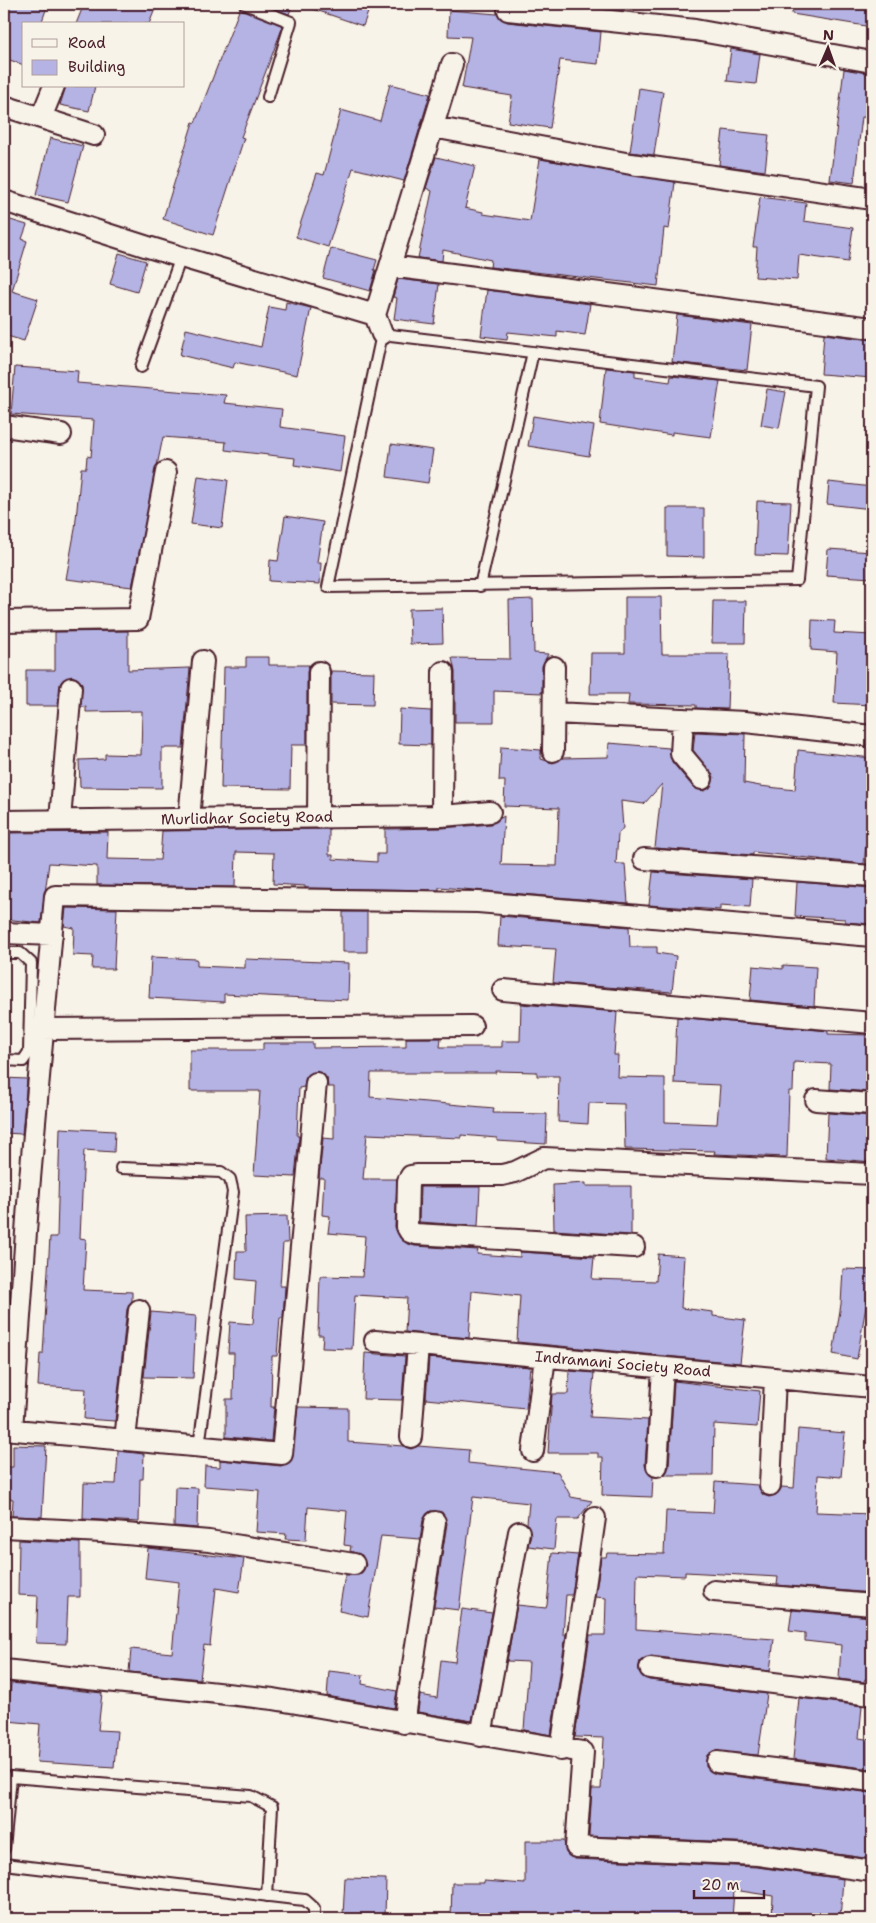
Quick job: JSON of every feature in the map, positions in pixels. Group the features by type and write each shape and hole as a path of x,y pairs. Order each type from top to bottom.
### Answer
{"street":[{"path":"508,10 695,30 872,62"},
{"path":"382,334 376,315 452,64"},
{"path":"40,118 53,88"},
{"path":"4,106 94,135"},
{"path":"434,128 631,164 872,199"},
{"path":"4,201 181,257 376,315"},
{"path":"390,266 872,328"},
{"path":"4,426 61,434"},
{"path":"4,621 138,619 166,472"},
{"path":"189,819 203,661"},
{"path":"553,751 554,667"},
{"path":"318,818 319,672"},
{"path":"442,816 443,672"},
{"path":"60,820 70,688"},
{"path":"554,713 745,722 872,736"},
{"path":"683,719 681,754 702,779"},
{"name":"Murlidhar Society Road","path":"4,821 442,816 490,812"},
{"path":"644,859 872,876"},
{"path":"316,1083 282,1454 8,1429 55,896 478,902 872,936"},
{"path":"4,933 52,934"},
{"path":"503,990 872,1022"},
{"path":"43,1028 472,1026"},
{"path":"816,1100 872,1104"},
{"path":"634,1247 416,1234 410,1232 407,1227 408,1181 411,1176 418,1175 502,1175 515,1172 544,1158 872,1174"},
{"path":"126,1440 139,1310"},
{"name":"Indramani Society Road","path":"374,1341 872,1387"},
{"path":"411,1437 418,1345"},
{"path":"533,1451 545,1357"},
{"path":"657,1466 663,1368"},
{"path":"770,1485 775,1378"},
{"path":"561,1750 595,1518"},
{"path":"404,1722 435,1522"},
{"path":"4,1527 102,1532 209,1541 354,1564"},
{"path":"481,1736 519,1532"},
{"path":"714,1591 872,1605"},
{"path":"650,1668 872,1695"},
{"path":"4,1670 273,1700 561,1750 584,1752 576,1847 758,1855 872,1871"},
{"path":"717,1762 872,1782"}],"lane":[{"path":"245,4 291,22 268,97"},
{"path":"141,367 181,257"},
{"path":"382,334 533,352 816,386 797,580 328,587 382,334"},
{"path":"480,586 533,352"},
{"path":"4,953 20,953 31,964 29,1052 23,1061 4,1060"},
{"path":"121,1168 222,1172 230,1179 232,1192 199,1447"},
{"path":"4,1849 11,1777 251,1796 272,1807 267,1896"},
{"path":"4,1864 306,1900 314,1908 314,1919"}],"building":[{"path":"4,4 48,4 42,22 22,22 22,64 4,58"},
{"path":"84,4 157,4 150,22 77,22"},
{"path":"263,4 293,4 289,14"},
{"path":"308,4 371,4 363,26 307,7"},
{"path":"793,4 872,4 872,27 792,14"},
{"path":"240,8 283,26 241,137 244,138 213,235 163,219 193,122 195,123"},
{"path":"449,10 497,14 507,22 601,32 598,64 560,60 550,128 508,122 512,96 462,88 471,37 448,36"},
{"path":"731,49 760,54 756,84 727,81"},
{"path":"844,69 872,74 872,118 862,117 854,183 830,180"},
{"path":"390,84 430,94 404,181 353,168 328,247 296,237 317,173 324,175 341,110 380,121"},
{"path":"65,88 95,88 89,111 60,105"},
{"path":"639,88 663,92 654,155 630,152"},
{"path":"723,130 769,135 765,171 719,165"},
{"path":"50,138 83,146 68,202 36,195"},
{"path":"436,157 475,166 465,208 483,212 483,214 530,221 540,159 675,182 669,229 664,228 658,286 490,267 491,260 443,250 442,261 418,258 432,191 426,188"},
{"path":"760,197 806,203 804,221 853,228 848,262 799,255 797,280 755,277 757,247 753,247"},
{"path":"4,218 27,225 22,239 27,241 12,291 38,299 24,341 4,335"},
{"path":"331,248 377,260 370,291 323,278"},
{"path":"119,253 146,261 137,292 110,284"},
{"path":"398,279 439,284 434,324 394,319 397,298 393,297"},
{"path":"487,290 590,304 585,335 557,331 557,337 508,332 507,339 481,336"},
{"path":"286,302 311,308 297,375 235,362 233,368 180,355 186,329 261,347 269,307 285,310"},
{"path":"677,315 752,325 747,370 672,362"},
{"path":"824,334 872,340 872,378 821,374"},
{"path":"15,367 78,371 77,383 226,395 224,403 282,409 280,427 345,436 340,472 294,465 295,458 225,450 226,442 163,437 132,587 66,579 75,529 81,468 86,468 87,456 91,457 94,420 11,414"},
{"path":"606,368 635,371 635,377 670,382 671,376 720,381 711,437 672,432 672,435 600,424"},
{"path":"767,389 786,392 779,428 761,425"},
{"path":"533,416 594,426 589,456 528,446"},
{"path":"391,444 433,450 428,483 387,477"},
{"path":"198,476 228,480 222,528 191,524"},
{"path":"829,482 872,487 872,509 827,504"},
{"path":"757,501 791,502 788,556 755,555"},
{"path":"667,508 704,508 704,557 667,556"},
{"path":"285,516 323,522 317,563 321,563 320,584 269,581 270,560 278,561"},
{"path":"828,549 872,552 872,578 826,575"},
{"path":"625,597 661,597 662,654 729,654 727,709 696,708 696,705 628,704 629,694 590,694 591,653 625,653"},
{"path":"533,599 534,653 548,654 542,666 542,693 494,691 494,722 455,722 455,672 452,658 510,659 509,600"},
{"path":"713,601 746,601 745,643 712,643"},
{"path":"442,608 443,643 410,644 409,609"},
{"path":"812,620 835,621 834,633 872,635 872,705 834,703 837,652 811,650"},
{"path":"128,631 128,670 190,668 183,748 162,748 162,788 80,787 79,760 105,759 105,754 141,755 142,711 86,712 86,707 81,707 82,683 72,676 61,682 58,706 26,706 26,670 55,670 55,632"},
{"path":"246,657 269,657 269,665 309,665 307,672 307,745 291,745 290,789 221,788 224,667 246,667"},
{"path":"331,671 374,672 373,705 331,704"},
{"path":"400,709 431,711 431,745 399,744"},
{"path":"695,732 745,734 744,783 760,786 795,790 798,750 872,758 872,846 866,845 864,864 753,852 753,855 655,848 662,784 644,804 621,801 623,828 618,834 616,864 625,864 628,903 439,887 439,890 305,888 305,886 273,884 274,853 236,852 235,887 97,885 97,866 49,863 41,923 4,919 4,833 108,832 107,859 160,860 162,831 329,829 329,855 333,855 333,859 377,862 377,854 385,854 385,829 442,828 491,824 504,816 501,865 557,866 559,808 504,806 505,781 499,781 501,747 541,750 541,759 553,763 562,758 608,757 609,743 669,748 672,762 693,787 704,791 710,788 714,777 693,750"},
{"path":"653,872 752,879 750,907 720,905 720,910 649,905"},
{"path":"797,882 872,888 872,924 845,922 845,919 795,916"},
{"path":"66,908 117,909 114,969 92,969 93,956 73,955 74,928 64,926"},
{"path":"343,912 367,912 367,952 343,952"},
{"path":"500,916 629,927 630,947 657,947 657,953 676,956 672,992 553,983 556,949 498,946"},
{"path":"151,957 197,959 197,966 245,968 245,959 349,963 348,1000 224,994 224,1002 149,998"},
{"path":"783,965 816,967 814,1006 750,1000 753,966 783,969"},
{"path":"521,1004 617,1012 614,1055 618,1055 617,1077 665,1078 665,1122 717,1124 720,1085 674,1083 677,1017 828,1031 828,1034 872,1035 872,1092 830,1089 831,1064 794,1062 793,1091 789,1091 787,1157 714,1154 715,1151 625,1149 624,1104 589,1103 588,1124 558,1122 559,1076 537,1076 537,1072 496,1071 496,1073 371,1073 370,1097 494,1108 493,1113 547,1114 546,1144 497,1141 497,1138 461,1135 461,1138 367,1134 363,1179 397,1179 395,1227 400,1238 406,1243 415,1246 478,1250 477,1254 520,1257 520,1252 594,1257 592,1279 656,1281 658,1254 684,1256 681,1308 713,1312 713,1316 745,1320 740,1363 517,1342 520,1296 472,1291 469,1338 405,1332 407,1298 355,1295 352,1349 322,1348 323,1335 318,1335 320,1276 362,1277 365,1236 328,1233 330,1216 322,1215 324,1178 319,1178 323,1138 334,1139 334,1087 328,1087 327,1078 317,1071 307,1076 304,1087 299,1088 297,1136 299,1136 295,1177 254,1175 260,1091 190,1091 190,1050 263,1050 263,1043 313,1043 313,1048 406,1047 406,1038 441,1038 440,1047 502,1047 502,1041 520,1041"},
{"path":"4,1078 27,1079 22,1134 4,1133"},
{"path":"828,1113 872,1116 872,1162 826,1158"},
{"path":"60,1128 115,1131 114,1152 84,1150 80,1238 86,1239 83,1290 132,1292 132,1301 127,1309 115,1421 84,1419 86,1389 38,1386 40,1354 43,1354 50,1237 57,1237"},
{"path":"586,1183 586,1186 631,1186 631,1235 554,1230 553,1185"},
{"path":"420,1187 480,1187 478,1226 419,1222"},
{"path":"287,1216 288,1243 283,1243 280,1286 285,1286 283,1318 280,1318 277,1356 272,1356 271,1407 274,1407 271,1441 226,1437 226,1399 233,1399 234,1353 228,1353 230,1322 253,1324 256,1281 236,1279 237,1251 246,1251 245,1217"},
{"path":"843,1269 872,1270 872,1300 867,1300 857,1359 833,1354 841,1304"},
{"path":"151,1312 196,1316 193,1378 144,1377"},
{"path":"365,1353 405,1356 402,1400 363,1399"},
{"path":"429,1358 530,1367 526,1409 426,1399"},
{"path":"569,1371 594,1373 590,1417 648,1420 645,1465 647,1472 653,1477 652,1497 602,1495 603,1457 598,1457 598,1453 548,1453 552,1394 568,1394"},
{"path":"674,1381 760,1391 757,1427 714,1424 713,1475 664,1475 669,1467"},
{"path":"298,1407 348,1408 348,1442 403,1446 411,1449 418,1446 469,1450 468,1463 558,1472 571,1497 592,1501 578,1519 557,1519 554,1549 528,1546 531,1534 527,1523 529,1503 473,1497 459,1610 434,1607 447,1523 442,1512 430,1511 423,1520 420,1539 381,1536 368,1617 339,1611 345,1575 359,1575 366,1565 362,1555 350,1551 351,1546 344,1545 347,1511 308,1507 306,1540 285,1539 286,1534 256,1532 259,1490 204,1486 205,1466 220,1467 220,1460 281,1466 291,1461"},
{"path":"798,1429 845,1433 841,1477 818,1475 816,1512 872,1514 872,1593 777,1585 778,1577 685,1572 685,1576 637,1574 636,1629 774,1639 770,1671 651,1656 640,1661 639,1672 649,1680 767,1694 758,1755 713,1751 707,1755 706,1767 716,1774 872,1793 872,1859 759,1843 589,1836 592,1789 601,1789 604,1738 575,1737 590,1635 605,1635 606,1598 595,1597 601,1557 606,1557 607,1553 664,1554 666,1511 713,1513 715,1482 758,1485 763,1495 769,1497 776,1495 782,1487 794,1488"},
{"path":"13,1445 46,1446 42,1517 12,1516 13,1499 4,1498 4,1467 13,1467"},
{"path":"118,1451 144,1454 143,1479 140,1479 139,1522 83,1519 84,1483 116,1484"},
{"path":"175,1487 198,1488 197,1528 174,1526"},
{"path":"19,1540 80,1543 80,1597 68,1597 66,1644 36,1643 38,1596 18,1595"},
{"path":"148,1548 244,1559 239,1592 216,1588 210,1646 204,1645 200,1679 129,1672 131,1649 172,1653 179,1582 145,1578"},
{"path":"552,1553 578,1555 572,1595 566,1595 563,1634 566,1634 551,1735 524,1730 529,1662 507,1661 517,1605 546,1608"},
{"path":"462,1609 492,1613 472,1721 418,1712 420,1695 437,1698 441,1660 455,1662"},
{"path":"792,1610 872,1617 872,1649 869,1649 868,1679 865,1679 864,1682 839,1679 841,1645 805,1641 805,1633 789,1631"},
{"path":"329,1671 363,1675 362,1684 397,1691 394,1708 327,1696"},
{"path":"11,1683 102,1693 98,1730 117,1731 114,1767 37,1762 40,1724 7,1721"},
{"path":"799,1698 862,1706 859,1738 872,1740 872,1769 793,1759"},
{"path":"525,1841 564,1841 566,1853 575,1859 757,1867 843,1879 840,1919 772,1919 773,1896 734,1890 732,1919 508,1919 508,1917 470,1914 470,1919 451,1919 452,1883 484,1883 484,1881 525,1884"},
{"path":"345,1878 386,1879 385,1917 343,1915"}]}
